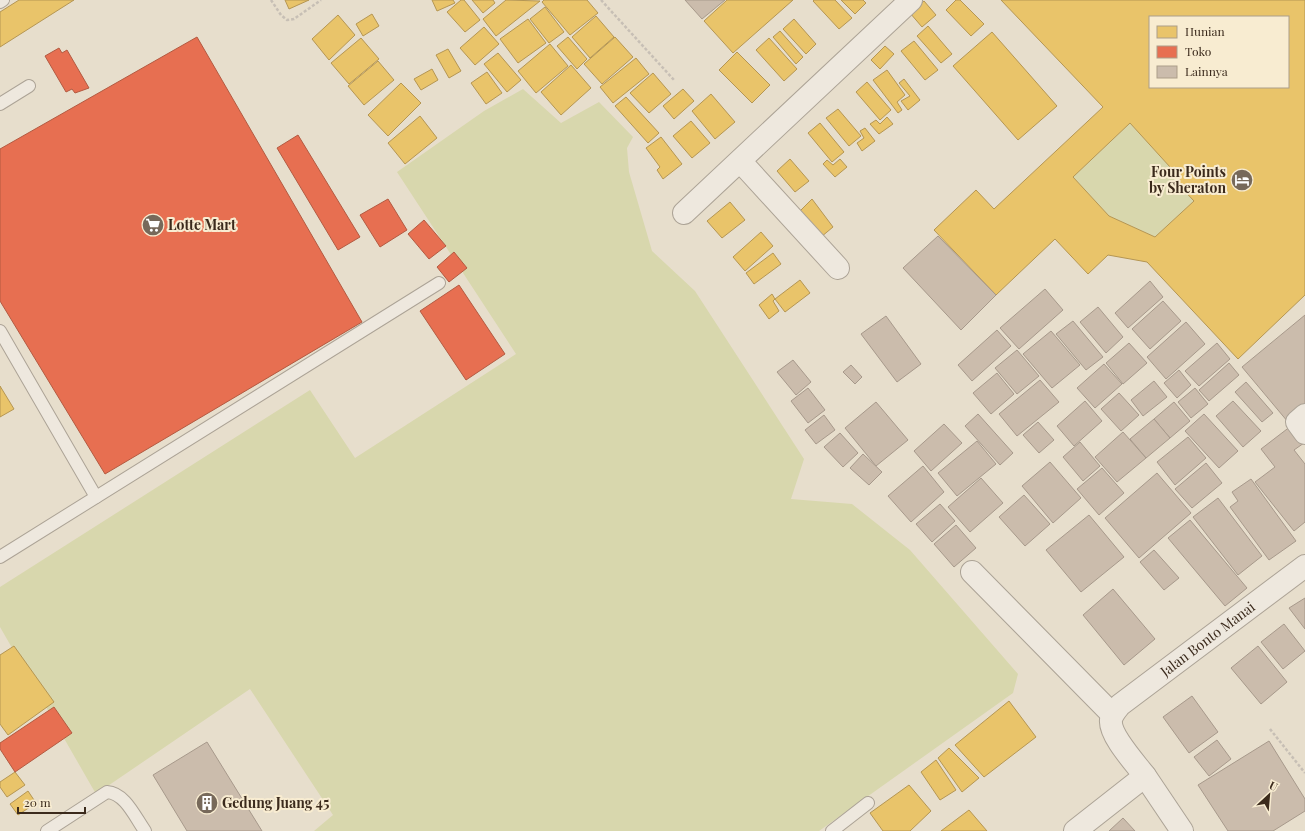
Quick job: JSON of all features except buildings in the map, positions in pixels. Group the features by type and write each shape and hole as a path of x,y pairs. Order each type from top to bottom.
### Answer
{"street":[{"path":"684,213 741,162 911,0"},
{"path":"741,162 838,268"},
{"path":"1305,415 1297,422 1305,433"},
{"name":"Jalan Bonto Manai","path":"1112,714 1120,704 1305,566"},
{"path":"972,572 1112,714 1110,722 1118,739 1182,831"},
{"path":"1075,831 1145,776"}],"lane":[{"path":"0,104 29,86"},
{"path":"0,557 439,283"},
{"path":"0,331 96,497"},
{"path":"47,831 107,792 115,792 122,798 145,831"},
{"path":"832,831 868,803"}],"path":[{"path":"271,0 281,15 287,20 294,19 321,0"},
{"path":"601,0 674,80"},
{"path":"1270,729 1305,773"}],"green space":[{"path":"523,89 561,123 599,102 633,137 627,148 629,172 652,251 695,291 804,459 791,499 852,504 910,550 1018,674 1013,693 819,831 314,831 333,815 250,689 96,794 0,627 0,587 310,390 355,458 516,354 397,172 484,111"},
{"path":"1130,123 1180,178 1177,183 1194,201 1155,237 1109,216 1073,177"}],"place":[{"name":"Four Points by Sheraton","path":"1242,180"},
{"name":"Lotte Mart","path":"153,225"},
{"name":"Gedung Juang 45","path":"207,803"}]}
